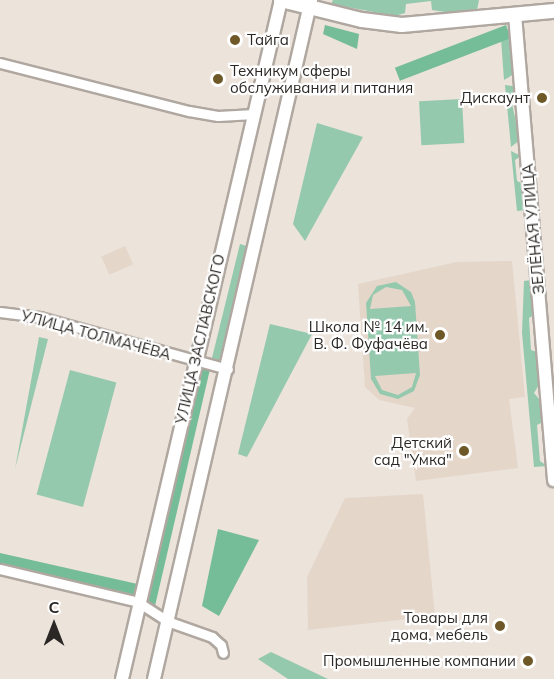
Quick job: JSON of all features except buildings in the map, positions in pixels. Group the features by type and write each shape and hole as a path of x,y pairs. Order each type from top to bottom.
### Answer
{"main road":[{"path":"281,0 310,4 402,25 554,11"}],"street":[{"name":"УЛИЦА ЗАСЛАВСКОГО","path":"122,679 194,361 281,0"},
{"path":"154,679 228,369 310,4"},
{"name":"ЗЕЛЁНАЯ УЛИЦА","path":"515,15 554,479"},
{"path":"0,63 189,111 218,116 254,114"},
{"name":"УЛИЦА ТОЛМАЧЁВА","path":"0,312 40,317 228,369"},
{"path":"0,569 138,602 167,621 212,637 221,645 222,653"}],"shaded area":[{"path":"125,246 133,264 109,275 101,257"},
{"name":"Школа № 14 им. В. Ф. Фуфачёва","path":"512,261 525,397 509,399 518,468 416,481 407,419 415,408 379,400 365,387 358,284 457,262"},
{"path":"423,494 435,616 308,630 307,577 345,498"}],"green space":[{"path":"333,0 479,0 477,10 452,13 432,10 431,1 406,4 405,13 395,16 331,4"},
{"path":"325,25 359,34 357,49 323,34"},
{"path":"506,25 511,38 400,81 395,68"},
{"path":"511,38 514,74 504,80 501,39"},
{"path":"505,85 513,86 516,91 510,95 520,140 511,147"},
{"path":"462,99 464,143 421,145 419,101"},
{"path":"317,123 363,137 305,241 293,224"},
{"path":"511,151 521,156 515,160 517,181 523,184 525,210 517,211"},
{"path":"240,244 250,247 225,358 221,363 211,362"},
{"path":"531,280 534,315 529,318 531,350 537,352 539,385 534,393 541,401 543,422 537,425 540,461 547,466 534,467 522,333 524,281"},
{"path":"396,282 411,292 415,302 420,375 414,391 398,399 380,394 371,379 366,303 377,286","holes":["386,287 402,290 411,306 370,309 373,295","416,373 412,387 398,395 382,390 375,376"]},
{"path":"270,324 312,334 247,457 238,454"},
{"path":"39,337 48,339 15,469"},
{"path":"194,361 211,365 155,606 0,569 0,553 142,585"},
{"path":"70,370 116,382 83,507 37,495"},
{"path":"218,529 259,540 219,616 202,606"},
{"path":"271,652 328,679 288,679 258,659"}],"place":[{"name":"Тайга","path":"235,40"},
{"name":"Техникум сферы обслуживания и питания","path":"218,79"},
{"name":"Дискаунт","path":"542,98"},
{"name":"Школа № 14 им. В. Ф. Фуфачёва","path":"440,335"},
{"name":"Детский сад \"Умка\"","path":"464,451"},
{"name":"Товары для дома, мебель","path":"500,626"},
{"name":"Промышленные компании","path":"528,661"}]}
